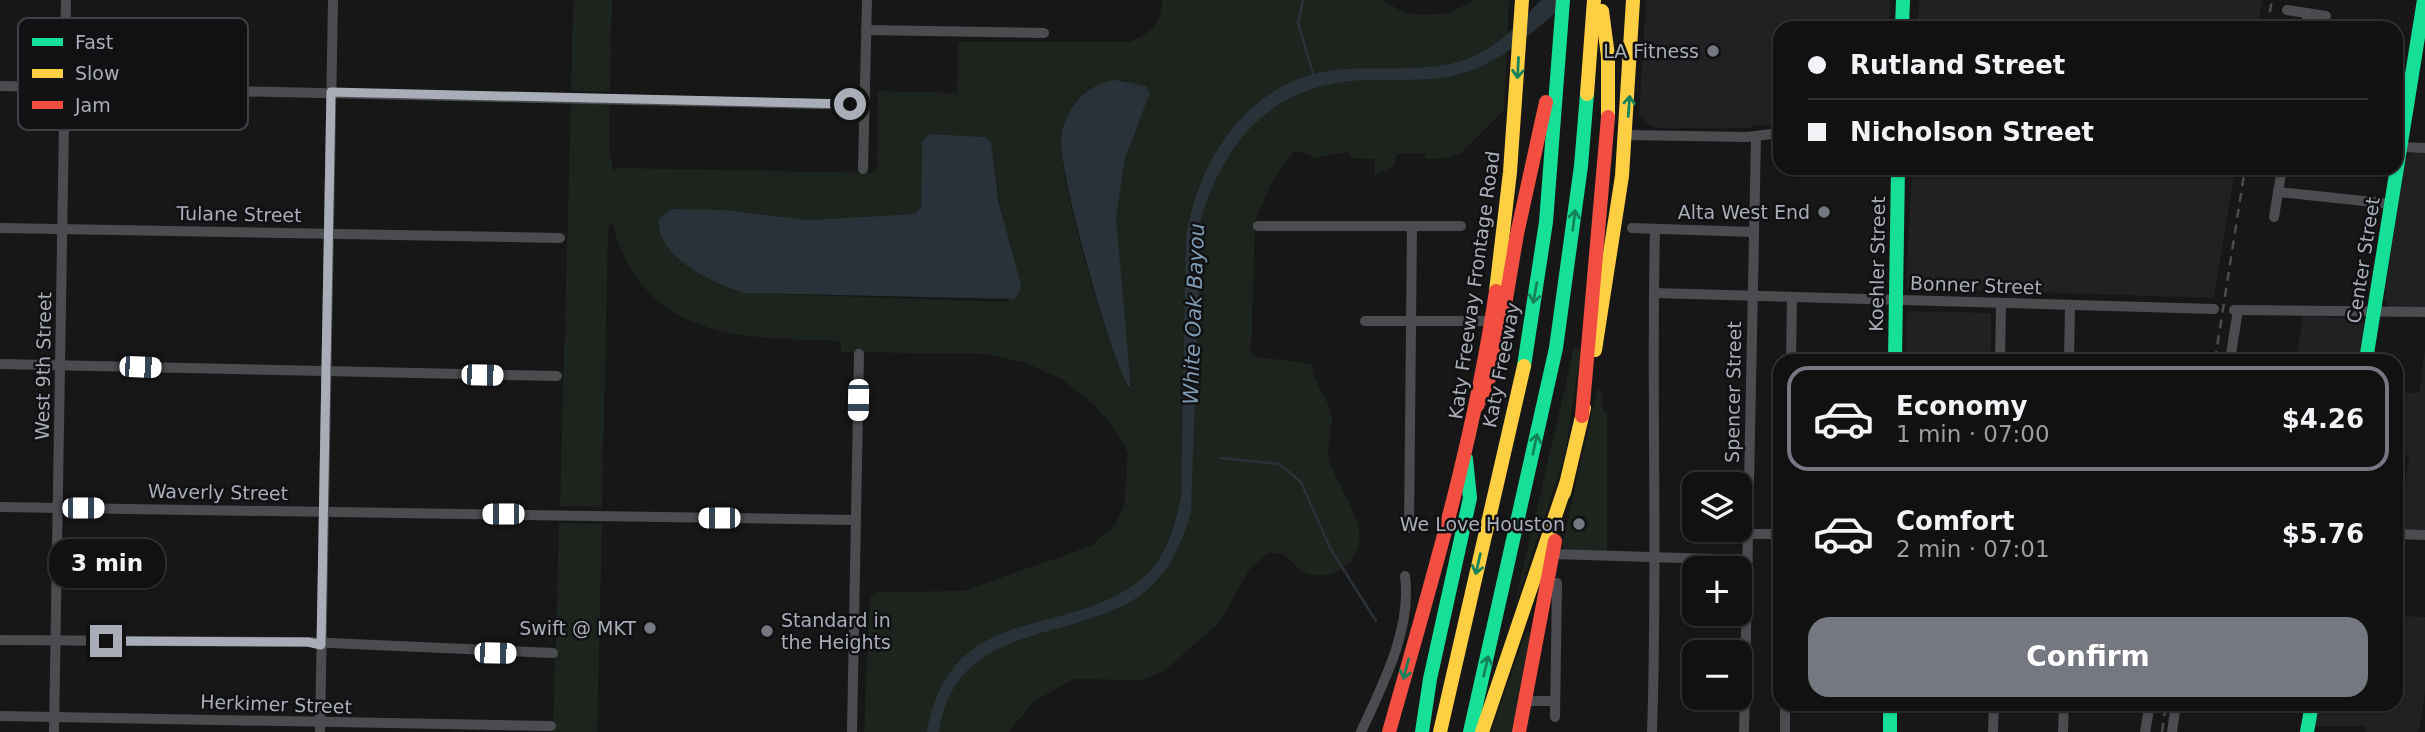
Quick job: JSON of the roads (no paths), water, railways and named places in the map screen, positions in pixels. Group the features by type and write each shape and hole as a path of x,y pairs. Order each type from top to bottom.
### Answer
{"main road":[{"name":"Katy Freeway Frontage Road","path":"1389,732 1466,458 1477,406 1492,321 1514,148 1522,0"},
{"name":"Katy Freeway","path":"1440,732 1523,364 1541,256 1558,104 1561,0"},
{"path":"1477,406 1495,364 1517,234 1543,121 1561,0"},
{"path":"1470,732 1556,348 1581,166 1594,0"},
{"path":"1583,416 1608,119 1608,56 1601,0"},
{"path":"1519,732 1566,484 1583,416 1617,226 1627,135 1633,0"},
{"path":"1902,21 1903,0"},
{"name":"Center Street","path":"2403,134 2424,0"},
{"name":"Koehler Street","path":"1895,354 1898,175"},
{"name":"Center Street","path":"2367,354 2397,175"},
{"path":"1422,732 1430,679 1470,498 1466,458"},
{"path":"1482,732 1528,601 1548,529 1566,484"},
{"path":"1890,732 1891,711"},
{"path":"2307,732 2311,711"}],"street":[{"name":"West 9th Street","path":"66,0 66,18"},
{"path":"320,727 332,0"},
{"path":"863,169 867,0"},
{"path":"2287,10 2326,16"},
{"path":"2307,21 2308,13"},
{"path":"866,30 1044,33"},
{"path":"0,86 18,87"},
{"path":"248,91 864,105"},
{"name":"West 9th Street","path":"54,732 63,130"},
{"path":"1627,135 1773,135"},
{"name":"Spencer Street","path":"1750,472 1756,136"},
{"path":"2403,147 2425,148"},
{"path":"2274,217 2281,175"},
{"path":"2278,192 2392,204"},
{"path":"1258,226 1461,226"},
{"path":"1409,528 1412,226"},
{"name":"Tulane Street","path":"0,228 560,238"},
{"path":"1632,228 1753,232"},
{"path":"1652,732 1657,464 1654,293 1656,230"},
{"name":"Bonner Street","path":"1654,293 2214,309"},
{"path":"1791,354 1792,297"},
{"path":"2000,354 2001,305"},
{"path":"2069,354 2070,306"},
{"path":"2231,354 2236,310 2425,312"},
{"path":"1365,321 1492,321"},
{"path":"852,732 859,354"},
{"path":"0,364 557,376"},
{"name":"Waverly Street","path":"0,507 855,520"},
{"path":"1752,534 1773,534"},
{"path":"2403,534 2425,535"},
{"path":"1552,554 1682,558"},
{"path":"1362,732 1399,638 1407,602 1405,576"},
{"path":"1555,717 1557,583"},
{"name":"Spencer Street","path":"1744,732 1746,626"},
{"path":"0,640 308,642 321,645 553,653"},
{"path":"1527,701 1555,701"},
{"path":"1785,711 1785,732"},
{"path":"1993,732 1994,711"},
{"path":"2063,732 2064,711"},
{"path":"2146,732 2149,711"},
{"path":"2172,732 2175,711"},
{"name":"Herkimer Street","path":"0,716 320,727 551,726"}],"water":[{"name":"White Oak Bayou","path":"1541,0 1570,0 1523,40 1484,65 1444,77 1363,80 1332,84 1304,92 1279,104 1258,120 1240,140 1211,189 1201,218 1191,513 1172,560 1157,580 1138,597 1110,611 1018,640 990,653 967,671 949,697 939,732 927,732 940,690 960,660 986,641 1015,629 1080,610 1113,597 1143,578 1164,551 1173,530 1181,497 1186,237 1204,176 1218,149 1236,124 1258,103 1283,86 1312,74 1345,69 1434,67 1462,61 1505,36"},
{"path":"1117,80 1146,86 1150,93 1125,158 1116,218 1131,389 1112,348 1088,268 1068,186 1061,137 1067,116 1079,99 1096,86"},
{"path":"930,134 985,137 991,142 999,204 1021,285 1020,292 1014,299 746,293 719,284 689,267 666,244 660,232 659,218 671,209 725,210 809,220 915,214 921,207 922,141"}],"waterway":[{"path":"1303,0 1298,23 1314,77"},
{"path":"1221,458 1279,464 1301,482 1330,548 1376,621"}],"railway":[{"path":"2268,21 2272,0"},
{"path":"2216,354 2244,175"},
{"path":"2162,732 2165,711"}],"place":[{"name":"LA Fitness","path":"1713,51"},
{"name":"Alta West End","path":"1824,212"},
{"name":"We Love Houston","path":"1579,524"},
{"name":"Swift @ MKT","path":"650,628"},
{"name":"Standard in the Heights","path":"767,631"}]}
